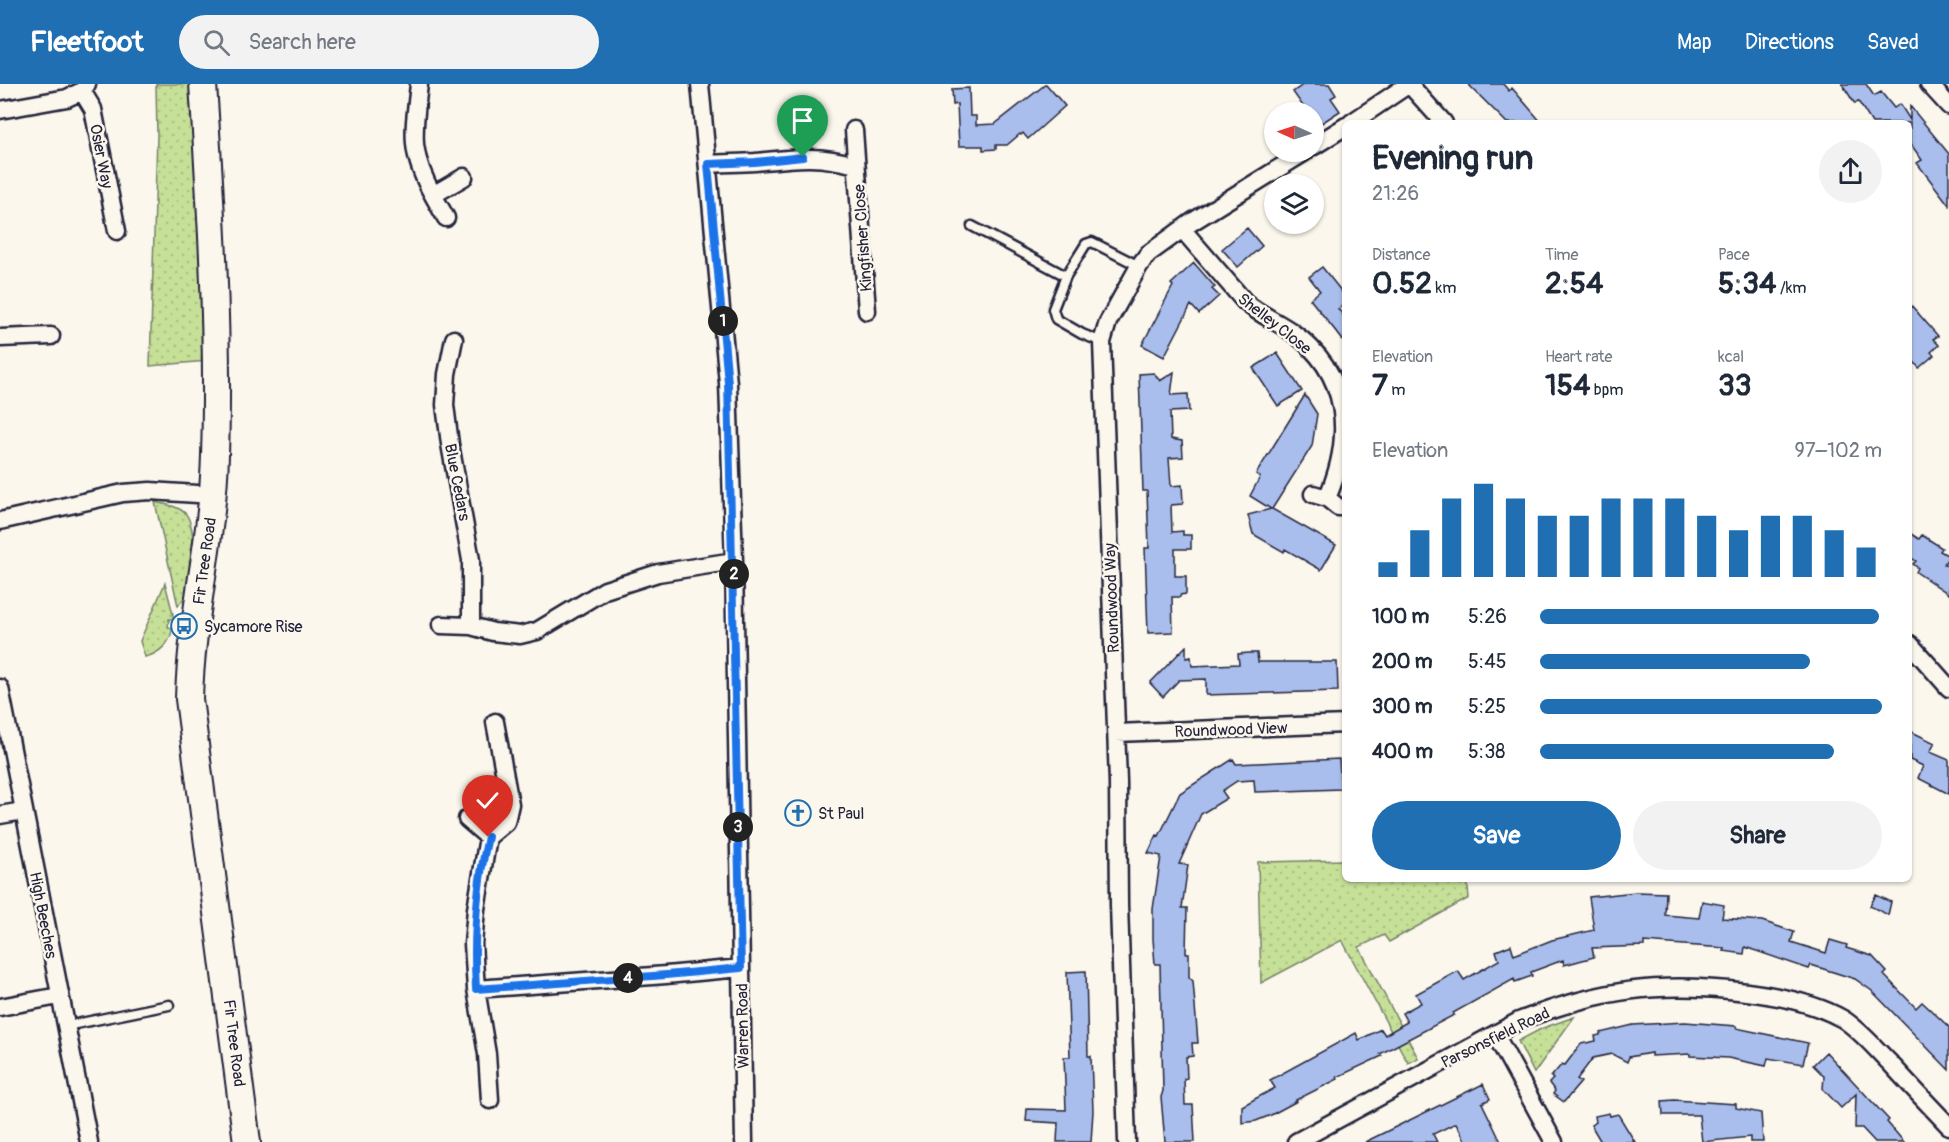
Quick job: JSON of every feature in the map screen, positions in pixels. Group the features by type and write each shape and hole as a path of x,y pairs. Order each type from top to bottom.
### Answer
{"main road":[{"name":"Fir Tree Road","path":"203,84 213,284 215,455 213,495 190,658 189,699 247,1142"}],"street":[{"path":"419,84 414,147 418,164 446,218"},
{"name":"Warren Road","path":"700,84 728,383 734,561 744,1142"},
{"path":"1355,120 1409,84 1441,120"},
{"path":"1929,84 1949,106"},
{"path":"0,110 67,98 85,87"},
{"name":"Osier Way","path":"85,87 93,109 117,231"},
{"path":"1324,140 1342,128"},
{"name":"Kingfisher Close","path":"854,130 867,311"},
{"name":"Kingfisher Close","path":"708,164 803,157 832,159 856,165"},
{"name":"Roundwood Way","path":"1127,1142 1102,342 1108,322 1148,254 1289,162"},
{"path":"433,195 464,177"},
{"name":"Shelley Close","path":"1182,230 1245,302 1292,333 1313,351 1329,373 1340,398 1342,412"},
{"path":"0,338 51,336"},
{"name":"Blue Cedars","path":"454,339 447,374 445,405 470,551 471,626"},
{"name":"Shelley Close","path":"1326,500 1336,478 1342,455"},
{"path":"0,521 123,493 150,491 213,495"},
{"path":"441,625 471,626 493,632 520,635 537,631 605,590 658,573 734,561"},
{"path":"1912,646 1949,688"},
{"name":"High Beeches","path":"0,688 89,1142"},
{"path":"490,1100 487,1054 476,989 474,932 488,837 506,822 510,804 495,722"},
{"name":"Roundwood View","path":"1116,733 1342,724"},
{"path":"0,815 23,811"},
{"path":"467,819 488,837"},
{"path":"476,989 741,968"},
{"name":"Parsonsfield Road","path":"1296,1142 1519,1021 1552,1008 1622,991 1678,986 1773,995 1820,1009 1844,1020 1866,1038 1949,1126"},
{"path":"0,1007 59,996"},
{"path":"1495,1034 1554,1142"}],"lane":[{"path":"972,226 1066,276"},
{"path":"1102,342 1056,319 1053,309 1066,276 1086,244 1092,242 1139,266"},
{"path":"66,1026 169,1005"}],"green space":[{"path":"156,84 191,84 207,361 150,366 157,136"},
{"path":"155,502 182,510 189,519 191,528 193,562 190,583 186,595 178,606"},
{"path":"165,583 173,614 173,619 169,619 168,627 172,628 170,638 164,647 145,657 140,641"},
{"path":"1342,860 1342,882 1467,882 1469,898 1389,942 1384,935 1359,947 1418,1058 1408,1063 1342,940 1261,983 1258,862"},
{"path":"1574,1017 1534,1073 1518,1041 1543,1028"}],"building":[{"path":"1046,84 1065,106 1028,139 1023,133 1007,145 996,145 996,149 983,150 983,146 959,146 957,104 953,105 952,89 969,88 970,116 976,116 976,125 995,124"},
{"path":"1304,84 1329,84 1336,95 1331,98 1340,111 1324,121 1324,102 1300,102 1293,92"},
{"path":"1468,84 1503,84 1509,91 1512,88 1539,120 1504,120"},
{"path":"1842,84 1866,84 1874,96 1881,92 1894,108 1900,104 1910,120 1870,120 1858,101 1855,104"},
{"path":"1910,106 1949,154 1949,205 1917,163 1922,160 1912,146"},
{"path":"1247,228 1262,246 1238,267 1222,249"},
{"path":"1194,263 1215,287 1212,289 1219,296 1199,314 1191,305 1164,357 1142,345 1173,286 1171,284"},
{"path":"1322,267 1342,292 1342,306 1338,309 1342,314 1342,339 1310,299 1320,291 1309,277"},
{"path":"1912,306 1938,336 1933,339 1939,345 1931,352 1934,355 1919,368 1912,359"},
{"path":"1277,353 1302,391 1278,406 1253,368"},
{"path":"1174,372 1171,395 1188,394 1189,411 1170,412 1171,439 1182,441 1183,457 1169,458 1171,486 1182,485 1183,504 1171,505 1172,532 1183,531 1183,535 1191,535 1191,549 1175,549 1175,576 1186,576 1186,594 1172,597 1173,632 1148,633 1145,548 1149,548 1147,491 1143,491 1139,374 1154,373 1160,381"},
{"path":"1305,395 1317,414 1312,446 1272,509 1336,545 1321,570 1253,534 1248,515 1271,509 1250,496 1260,477 1256,474"},
{"path":"1912,534 1919,539 1922,535 1942,548 1940,551 1949,556 1944,564 1949,567 1949,594 1916,572 1918,568 1913,564 1916,561 1912,558"},
{"path":"1186,646 1186,658 1191,657 1192,666 1239,664 1238,654 1249,653 1257,653 1258,662 1337,662 1338,691 1206,695 1206,679 1179,680 1163,697 1150,683"},
{"path":"1912,732 1935,743 1930,752 1949,760 1949,794 1918,778 1923,766 1912,761"},
{"path":"1233,759 1236,764 1339,759 1341,789 1255,792 1254,780 1237,781 1222,791 1227,798 1201,814 1179,864 1188,865 1182,908 1187,908 1186,953 1189,953 1189,977 1193,981 1198,1043 1192,1043 1193,1056 1186,1057 1187,1078 1184,1079 1185,1105 1193,1105 1195,1142 1165,1142 1161,1097 1163,1091 1160,964 1155,964 1153,939 1153,909 1161,856 1148,853 1180,793"},
{"path":"1636,892 1666,893 1665,915 1699,918 1702,901 1724,905 1722,918 1762,921 1794,932 1791,942 1826,953 1830,940 1872,956 1887,972 1884,975 1916,1008 1922,1002 1949,1027 1949,1070 1872,991 1855,979 1811,965 1809,969 1745,947 1744,954 1723,951 1724,948 1644,942 1644,946 1592,948 1594,957 1564,965 1563,960 1531,972 1532,976 1515,982 1514,979 1453,1013 1454,1015 1380,1054 1382,1056 1337,1077 1338,1079 1271,1115 1242,1123 1242,1106 1275,1088 1270,1080 1356,1033 1359,1040 1381,1029 1385,1035 1407,1022 1402,1013 1421,1003 1416,994 1458,971 1464,980 1499,960 1496,951 1511,945 1514,955 1552,940 1594,930 1589,897"},
{"path":"1876,895 1891,902 1888,915 1870,906"},
{"path":"1086,971 1088,1056 1091,1056 1093,1111 1091,1142 1057,1142 1058,1123 1026,1121 1027,1109 1066,1110 1064,1057 1070,1057 1067,972"},
{"path":"1685,1022 1736,1026 1736,1028 1808,1043 1803,1064 1768,1058 1766,1066 1728,1058 1690,1056 1690,1054 1651,1056 1651,1053 1629,1057 1627,1062 1612,1054 1593,1058 1577,1079 1581,1082 1564,1102 1553,1094 1555,1091 1549,1083 1553,1079 1551,1077 1562,1064 1565,1065 1581,1044 1596,1041 1595,1036 1600,1033 1633,1025"},
{"path":"1826,1052 1889,1120 1887,1122 1904,1142 1875,1142 1862,1128 1855,1128 1856,1094 1841,1108 1823,1089 1824,1076 1813,1065"},
{"path":"1483,1084 1490,1099 1482,1103 1501,1142 1466,1142 1456,1123 1433,1134 1437,1142 1365,1142"},
{"path":"1662,1101 1736,1104 1736,1108 1761,1113 1763,1142 1750,1142 1750,1137 1702,1142 1699,1115 1663,1115"},
{"path":"1609,1113 1610,1116 1618,1114 1635,1142 1601,1142 1591,1125 1596,1122 1595,1116"}],"place":[{"name":"Sycamore Rise","path":"184,626"},
{"name":"St Paul","path":"798,813"}],"route":[{"path":"488,837 476,909 473,944 476,989 741,968 734,561 728,383 708,164 803,157"}]}
